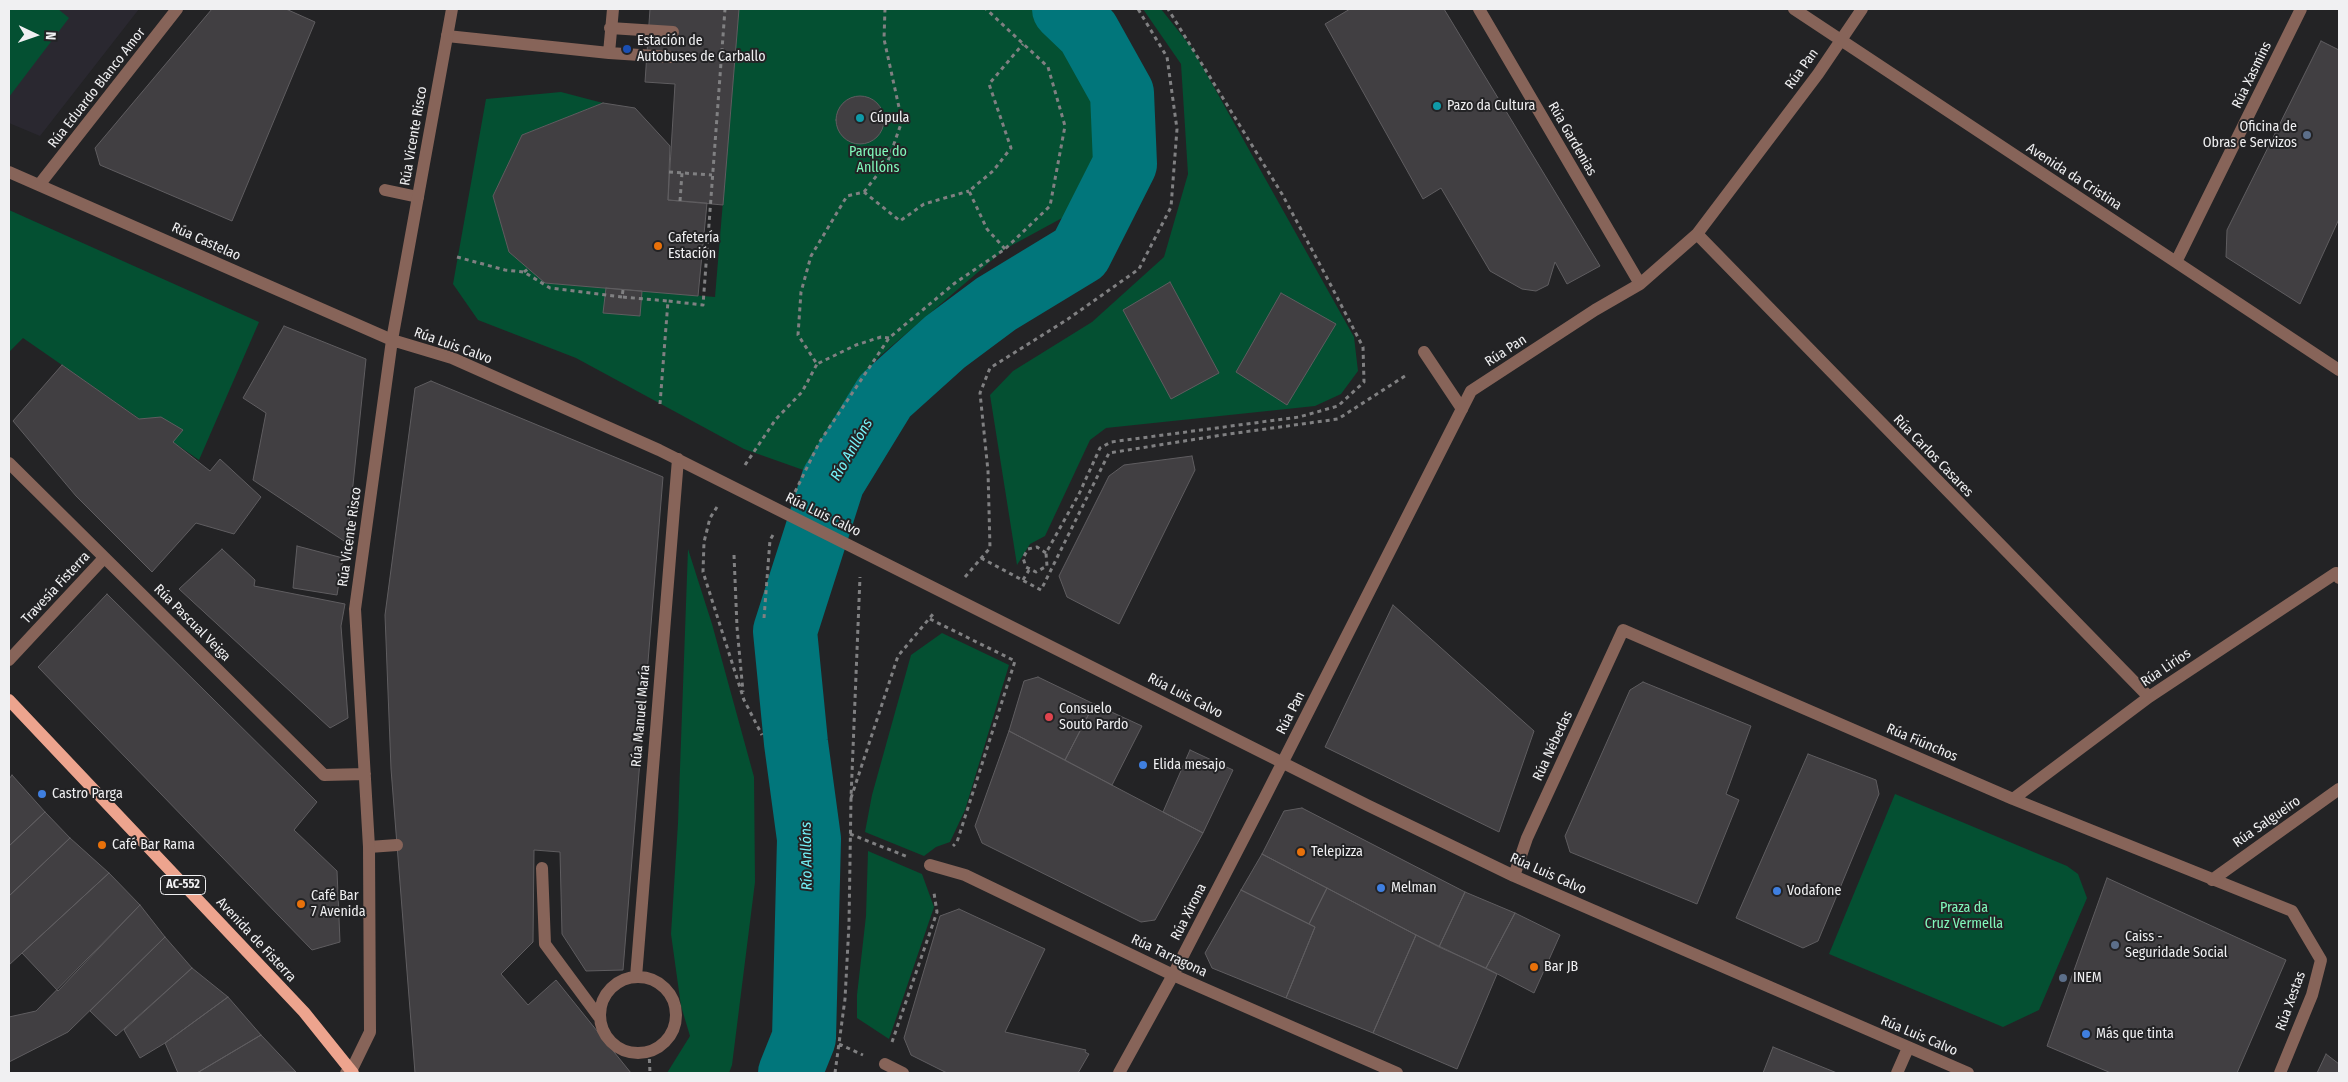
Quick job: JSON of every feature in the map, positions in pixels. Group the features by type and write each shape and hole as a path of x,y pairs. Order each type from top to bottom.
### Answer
{"main road":[{"name":"Avenida de Fisterra","path":"9,700 297,1005 323,1034 350,1072"}],"street":[{"name":"Rúa Eduardo Blanco Amor","path":"39,185 177,9"},
{"name":"Rúa Vicente Risco","path":"350,1072 370,1032 369,847 355,609 392,340 452,9"},
{"path":"609,53 613,9"},
{"name":"Rúa Gardenias","path":"1479,9 1640,284"},
{"name":"Avenida da Cristina","path":"1794,9 2339,370"},
{"name":"Rúa Pan","path":"1284,762 1471,391 1596,310 1640,284 1697,234 1818,74 1862,9"},
{"name":"Rúa Xasmíns","path":"2176,262 2301,9"},
{"path":"610,28 673,32"},
{"path":"447,36 609,53 671,57"},
{"name":"Rúa Castelao","path":"9,172 392,340"},
{"path":"385,190 418,197"},
{"name":"Rúa Carlos Casares","path":"1697,234 2149,698"},
{"name":"Rúa Luis Calvo","path":"392,340 452,358 678,459 1514,876 1968,1073"},
{"path":"1428,357 1462,409"},
{"name":"Rúa Manuel María","path":"636,976 678,459"},
{"name":"Rúa Pascual Veiga","path":"9,463 324,775 365,774"},
{"name":"Travesía Fisterra","path":"9,660 104,558"},
{"name":"Rúa Lirios","path":"2014,799 2149,698 2336,573 2339,578"},
{"name":"Rúa Fiúnchos","path":"1623,630 2014,799 2212,880"},
{"name":"Rúa Nébedas","path":"1514,876 1528,838 1623,630"},
{"name":"Rúa Xirona","path":"1119,1073 1173,975 1284,762"},
{"name":"Rúa Salgueiro","path":"2212,880 2339,790"},
{"path":"369,847 397,845"},
{"name":"Rúa Tarragona","path":"930,865 965,875 1173,975 1397,1073"},
{"path":"538,868 545,944 599,1017"},
{"name":"Rúa Xestas","path":"2212,880 2292,911 2321,960 2312,995 2280,1073"},
{"path":"636,976 657,982 667,991 673,1001 676,1014 674,1027 668,1039 649,1051 637,1053 620,1049 609,1041 602,1030 599,1017 601,1003 606,994 615,985 636,976"},
{"path":"1897,1073 1908,1048"},
{"path":"884,1064 903,1073"}],"path":[{"path":"457,257 505,270 524,272 550,288 702,305 725,9"},
{"path":"818,364 798,335 801,292 811,256 847,196 864,192 888,161 902,121 884,39 885,9"},
{"path":"819,444 889,338 955,283 1005,249 1050,206 1065,126 1048,67 986,9"},
{"path":"851,798 898,656 990,548 988,470 980,393 990,368 1068,318 1139,269 1172,207 1177,129 1167,57 1138,9"},
{"path":"1046,553 1079,494 1100,448 1111,442 1299,417 1338,406 1364,382 1363,348 1326,276 1282,194 1168,9"},
{"path":"864,192 900,221 924,204 969,191 993,171 1012,148 989,84 1024,44"},
{"path":"669,172 712,174"},
{"path":"680,201 682,173"},
{"path":"969,191 987,229 1005,249"},
{"path":"524,272 528,268"},
{"path":"622,297 623,290"},
{"path":"660,404 668,302"},
{"path":"762,735 744,700 703,572 704,542 710,518 776,419 802,392 818,364 856,345 880,337 889,338"},
{"path":"981,558 1041,590 1109,453 1338,419 1428,357"},
{"path":"1037,547 1046,553 1048,561 1044,569 1036,572 1026,567 1023,558 1028,549 1037,547"},
{"path":"734,555 737,627 744,700"},
{"path":"1023,580 1029,570"},
{"path":"835,1073 845,999 860,574"},
{"path":"929,618 1015,661 957,842 930,865"},
{"path":"850,834 930,865"},
{"path":"884,1064 937,912 930,865"},
{"path":"649,1051 650,1073"}],"shaded area":[{"path":"9,9 139,9 40,136 9,123"}],"green space":[{"path":"9,9 58,9 69,18 9,97"},
{"name":"Parque do Anllóns","path":"739,9 1058,9 1099,103 1094,115 1093,170 1075,211 1005,249 873,362 849,425 823,477 744,449 576,358 478,320 453,284 486,99 561,92 603,103 522,135 493,196 509,252 545,283 715,297"},
{"path":"1143,9 1161,9 1192,48 1354,337 1358,371 1341,394 1315,406 1106,428 1090,440 1045,536 1030,544 1017,565 990,395 1013,371 1092,322 1164,257 1188,174 1181,64"},
{"path":"9,210 259,322 199,460 23,338 9,352"},
{"path":"688,549 712,624 754,777 755,882 732,1065 729,1073 667,1073 690,1036 681,1006 671,934 678,823"},
{"path":"942,633 1009,665 965,810 950,842 936,847 924,856 865,832 872,795 911,655"},
{"name":"Praza da Cruz Vermella","path":"1895,794 2067,866 2078,874 2087,898 2039,1010 2003,1027 1829,954"},
{"path":"868,851 922,874 934,907 889,1039 857,1018 857,995 866,916"}],"building":[{"path":"212,9 286,9 315,22 232,221 100,165 95,148"},
{"path":"650,9 739,9 723,205 668,200 675,84 645,82"},
{"name":"Pazo da Cultura","path":"1350,9 1444,9 1600,266 1567,284 1555,262 1548,285 1536,291 1522,289 1490,271 1441,188 1423,199 1325,24"},
{"name":"Oficina de Obras e Servizos","path":"2321,41 2339,50 2339,219 2300,304 2226,257 2227,230"},
{"name":"Cúpula","path":"855,96 865,96 877,103 884,115 884,125 877,137 865,144 855,144 847,140 840,133 836,125 836,115 840,107 847,100"},
{"path":"603,103 635,108 670,146 668,200 707,203 698,296 545,283 509,252 493,196 522,135"},
{"path":"1170,282 1219,373 1171,399 1123,310"},
{"path":"606,288 642,291 640,316 603,313"},
{"path":"1281,293 1336,324 1287,405 1236,372"},
{"path":"284,326 366,359 347,543 253,480 266,413 243,398"},
{"path":"62,365 139,419 161,417 183,430 173,442 210,471 220,459 261,497 234,534 196,523 152,572 76,496 13,421"},
{"path":"431,381 663,477 623,970 586,971 562,934 560,852 534,850 533,942 501,974 528,1005 556,980 631,1073 415,1073 391,769 385,615 415,388"},
{"path":"1192,456 1195,470 1119,624 1067,597 1059,576 1109,476 1124,465"},
{"path":"297,546 343,558 337,595 293,588"},
{"path":"222,549 255,580 254,586 345,604 341,626 348,718 330,728 179,589"},
{"path":"107,594 317,802 294,830 337,871 340,942 312,950 38,667"},
{"path":"1393,605 1534,731 1499,832 1325,747"},
{"path":"1038,677 1094,704 1065,760 1009,731 1024,681"},
{"path":"1643,682 1751,726 1726,794 1739,800 1697,904 1570,852 1565,836 1630,690"},
{"path":"1094,704 1142,726 1112,785 1065,760"},
{"path":"1009,731 1203,833 1155,920 1141,922 982,843 975,826"},
{"path":"1190,750 1233,770 1203,833 1163,812"},
{"path":"1808,754 1876,780 1879,794 1818,941 1803,948 1736,918"},
{"path":"12,775 45,812 9,846 9,779"},
{"path":"1302,808 1465,892 1439,947 1262,854 1284,811"},
{"path":"45,812 70,838 9,896 9,846"},
{"path":"70,838 109,873 9,965 9,896"},
{"path":"1262,854 1327,888 1309,924 1241,890"},
{"path":"109,873 140,905 58,991 22,953"},
{"path":"2107,878 2286,960 2237,1073 2111,1073 2047,1046"},
{"path":"1327,888 1416,935 1373,1033 1286,998 1315,927 1309,924"},
{"path":"1241,890 1315,927 1286,998 1212,968 1205,953"},
{"path":"1465,892 1515,913 1486,968 1439,947"},
{"path":"140,905 165,937 68,1032 9,1062 9,1017 36,1011"},
{"path":"959,909 1045,949 1005,1032 1086,1050 1085,1052 1089,1054 1078,1073 947,1073 911,1055 904,1038 940,916"},
{"path":"1515,913 1560,935 1534,993 1486,968"},
{"path":"1416,935 1497,974 1457,1069 1373,1033"},
{"path":"165,937 192,968 116,1036 90,1011"},
{"path":"192,968 228,997 165,1043 140,1058 124,1030"},
{"path":"228,997 261,1035 197,1073 178,1073 165,1043"},
{"path":"261,1035 296,1072 197,1073"},
{"path":"1773,1047 1837,1073 1763,1073"},
{"path":"2326,1054 2339,1064 2339,1073 2317,1073"}],"waterway":[{"name":"Río Anllóns","path":"790,1073 804,1038 809,839 796,743 785,631 833,481 885,396 945,342 996,304 1080,253 1125,164 1122,93 1088,32 1064,9"}],"place":[{"name":"Estación de Autobuses de Carballo","path":"627,49"},
{"name":"Pazo da Cultura","path":"1437,106"},
{"name":"Cúpula","path":"860,118"},
{"name":"Oficina de Obras e Servizos","path":"2307,135"},
{"name":"Cafetería Estación","path":"658,246"},
{"name":"Consuelo Souto Pardo","path":"1049,717"},
{"name":"Elida mesajo","path":"1143,765"},
{"name":"Castro Parga","path":"42,794"},
{"name":"Café Bar Rama","path":"102,845"},
{"name":"Telepizza","path":"1301,852"},
{"name":"Melman","path":"1381,888"},
{"name":"Vodafone","path":"1777,891"},
{"name":"Café Bar 7 Avenida","path":"301,904"},
{"name":"Caiss - Seguridade Social","path":"2115,945"},
{"name":"Bar JB","path":"1534,967"},
{"name":"INEM","path":"2063,978"},
{"name":"Más que tinta","path":"2086,1034"}]}
